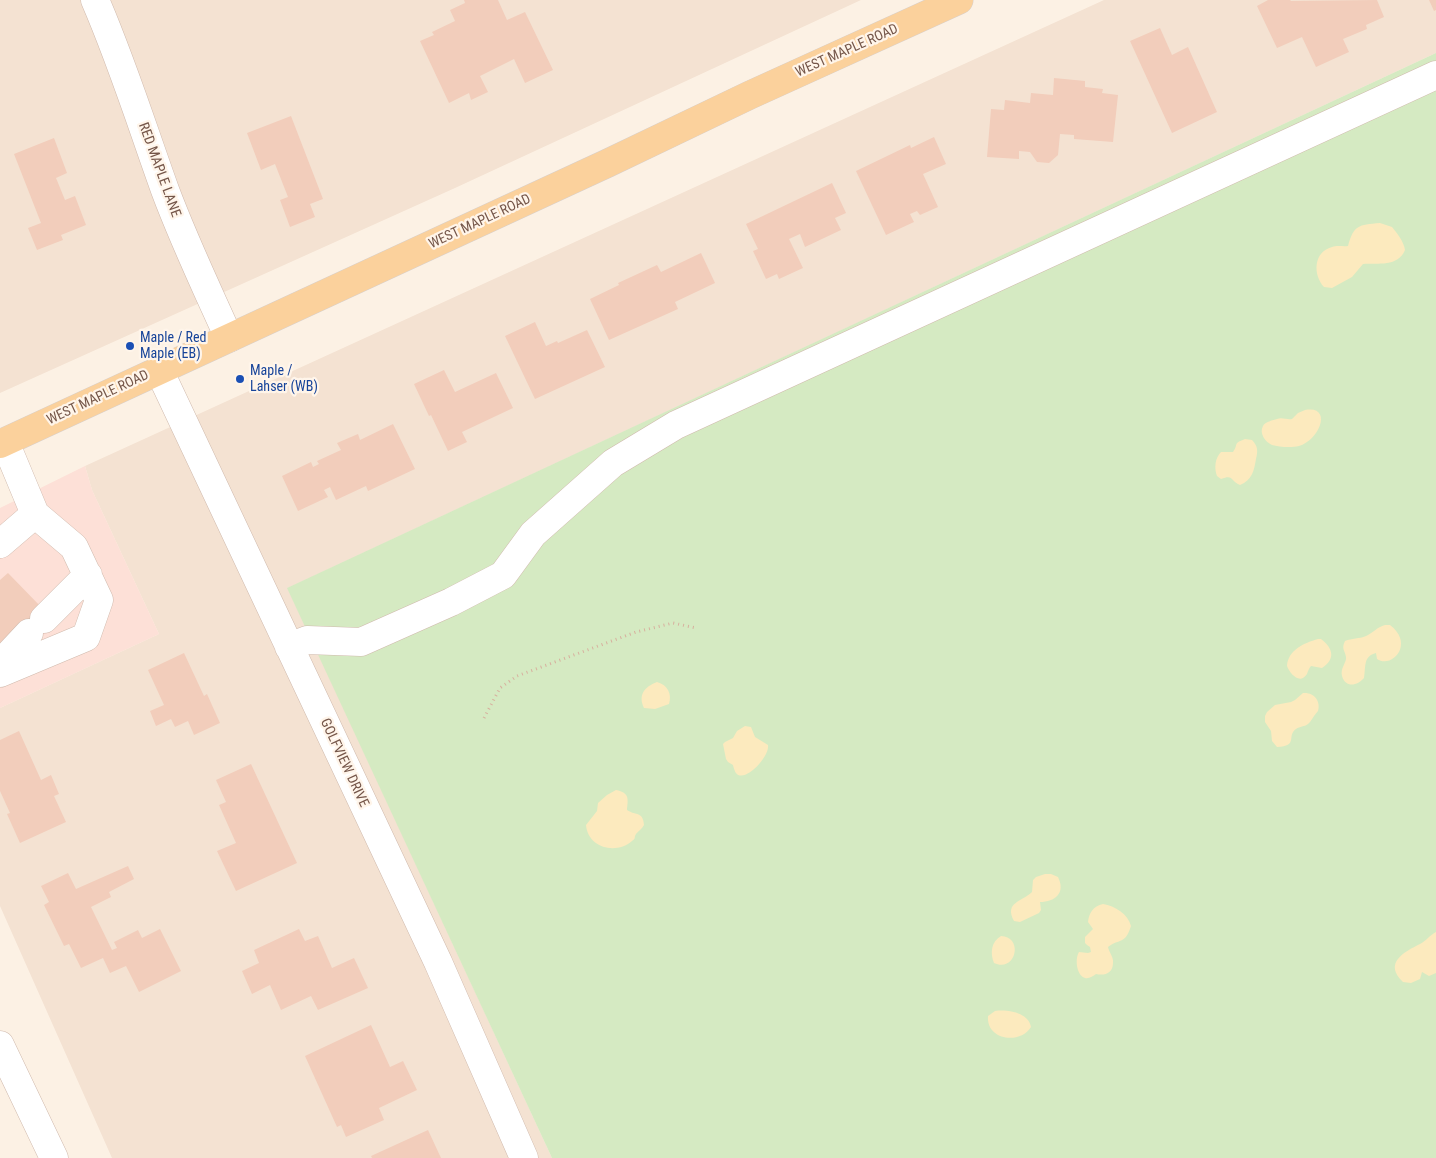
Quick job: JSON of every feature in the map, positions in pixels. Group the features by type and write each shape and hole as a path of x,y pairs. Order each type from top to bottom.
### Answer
{"main road":[{"name":"WEST MAPLE ROAD","path":"2,443 785,79 960,0"}],"street":[{"name":"RED MAPLE LANE","path":"95,0 113,42 185,240 229,338"},
{"path":"289,646 307,640 361,642 452,602 504,575 533,534 613,463 676,425 1436,75"},
{"name":"GOLFVIEW DRIVE","path":"158,370 438,962 524,1158"},
{"path":"0,673 86,637 99,600 74,548 35,514 2,443"},
{"path":"0,544 35,514"},
{"path":"0,664 88,575"},
{"path":"0,1045 10,1090 54,1158"}],"path":[{"path":"484,718 500,688 516,676 636,632 673,623 696,628"}],"shaded area":[{"path":"0,0 861,0 455,188 0,393"},
{"path":"1104,0 1436,0 1436,53 288,588 552,1158 112,1158 0,906 0,708 159,634 92,490 85,466"},
{"path":"85,466 92,490 159,634 0,708 0,508"}],"green space":[{"path":"1436,53 1436,1158 552,1158 287,588"}],"sand":[{"path":"1380,223 1392,227 1398,235 1405,250 1402,255 1393,262 1363,264 1352,277 1332,288 1324,287 1320,282 1317,270 1318,259 1321,254 1332,247 1348,246 1352,234 1358,227"},
{"path":"1305,410 1314,410 1319,413 1321,418 1318,431 1306,443 1299,446 1285,447 1269,444 1265,440 1262,429 1265,423 1279,418 1292,419 1298,413"},
{"path":"1245,439 1252,440 1257,449 1252,475 1240,485 1228,477 1221,479 1217,476 1216,470 1216,460 1219,454 1221,452 1233,452 1237,443"},
{"path":"1385,625 1390,625 1397,632 1401,640 1401,647 1398,653 1389,661 1377,659 1376,653 1372,654 1366,662 1364,678 1355,684 1346,683 1342,676 1346,659 1343,648 1345,641 1366,636"},
{"path":"1318,639 1325,642 1330,650 1331,657 1329,661 1322,668 1311,666 1307,674 1301,679 1296,677 1287,666 1290,656 1302,645"},
{"path":"657,682 664,685 668,690 669,704 655,709 644,708 642,703 643,692"},
{"path":"1303,693 1310,694 1316,698 1319,707 1318,711 1308,724 1293,732 1288,745 1277,747 1272,741 1271,731 1265,722 1265,716 1275,705 1291,702"},
{"path":"745,726 751,727 755,737 768,745 768,750 756,768 745,775 740,775 726,759 723,744 733,738 737,731"},
{"path":"616,790 626,795 628,800 627,810 641,816 644,825 635,838 626,845 618,848 604,847 592,839 586,825 597,811 598,803"},
{"path":"1045,874 1058,877 1061,888 1058,896 1045,902 1040,902 1041,910 1039,913 1020,922 1014,921 1011,915 1013,906 1032,892 1033,880 1036,877"},
{"path":"1103,904 1120,911 1127,918 1131,926 1124,939 1108,947 1113,961 1112,969 1102,975 1096,974 1085,978 1078,970 1078,955 1079,952 1091,952 1090,947 1085,943 1085,937 1093,929 1088,922 1094,908"},
{"path":"1436,932 1436,973 1429,976 1422,972 1420,979 1411,983 1403,982 1395,969 1398,959"},
{"path":"1001,936 1013,942 1015,948 1012,959 1002,965 994,963 992,955 993,945"},
{"path":"995,1011 1006,1011 1022,1015 1031,1027 1026,1033 1012,1038 998,1035 992,1030 988,1016"}],"building":[{"path":"464,0 498,0 507,20 525,12 553,70 525,83 514,59 480,76 488,92 471,100 469,93 449,103 420,41 434,35 432,32 455,21 450,10 465,3"},
{"path":"1268,0 1377,0 1384,17 1366,25 1367,29 1343,39 1349,52 1316,67 1302,37 1277,48 1257,6"},
{"path":"1429,0 1436,0 1436,10 1434,11"},
{"path":"1160,28 1172,55 1188,47 1217,112 1172,133 1130,41"},
{"path":"1054,78 1085,81 1085,87 1103,89 1102,93 1118,95 1113,142 1074,139 1074,135 1060,134 1058,155 1049,163 1037,162 1030,152 1019,151 1019,159 987,157 991,109 1004,110 1005,100 1030,103 1031,93 1053,95"},
{"path":"291,116 323,199 310,204 315,217 290,227 280,200 288,197 275,164 261,170 247,133"},
{"path":"934,137 946,164 923,174 938,207 920,215 917,211 910,214 914,222 886,235 856,171 910,145 911,148"},
{"path":"54,138 67,173 56,178 65,200 75,196 86,225 61,235 63,240 37,250 28,228 41,223 14,154"},
{"path":"832,183 846,213 835,218 841,230 805,247 800,234 789,239 803,268 779,279 777,274 766,279 753,251 758,249 746,224"},
{"path":"701,253 715,283 675,302 678,309 609,340 590,299 619,285 618,283 657,265 661,272"},
{"path":"535,322 546,346 557,341 558,343 587,330 605,367 535,399 505,336"},
{"path":"444,370 455,392 496,373 513,408 462,432 467,442 448,451 414,384"},
{"path":"393,424 415,469 368,491 366,486 336,500 330,487 324,490 328,497 298,511 282,476 311,462 313,467 319,464 317,461 341,450 337,443 358,434 360,440"},
{"path":"8,573 42,608 49,624 0,646 0,580"},
{"path":"184,653 204,696 207,694 220,723 194,735 188,721 175,727 171,719 156,726 150,711 164,705 148,670"},
{"path":"19,731 41,780 51,775 59,794 54,796 66,822 20,843 7,814 10,813 0,791 0,740"},
{"path":"251,764 297,863 236,891 217,851 236,843 219,805 226,802 216,780"},
{"path":"128,866 134,879 109,892 111,897 91,907 112,950 117,948 114,942 138,930 142,938 160,929 181,971 139,992 126,966 110,973 103,958 81,968 69,944 64,946 44,905 49,902 41,886 68,873 76,889"},
{"path":"299,929 305,941 318,936 332,968 354,958 368,988 318,1010 311,996 281,1010 270,985 252,994 242,971 259,963 254,950"},
{"path":"371,1025 390,1067 403,1061 417,1090 379,1108 384,1120 346,1137 341,1125 337,1127 305,1056"},
{"path":"428,1130 441,1158 372,1158 371,1156"}],"place":[{"name":"Maple / Red Maple (EB)","path":"130,346"},
{"name":"Maple / Lahser (WB)","path":"240,379"}]}
